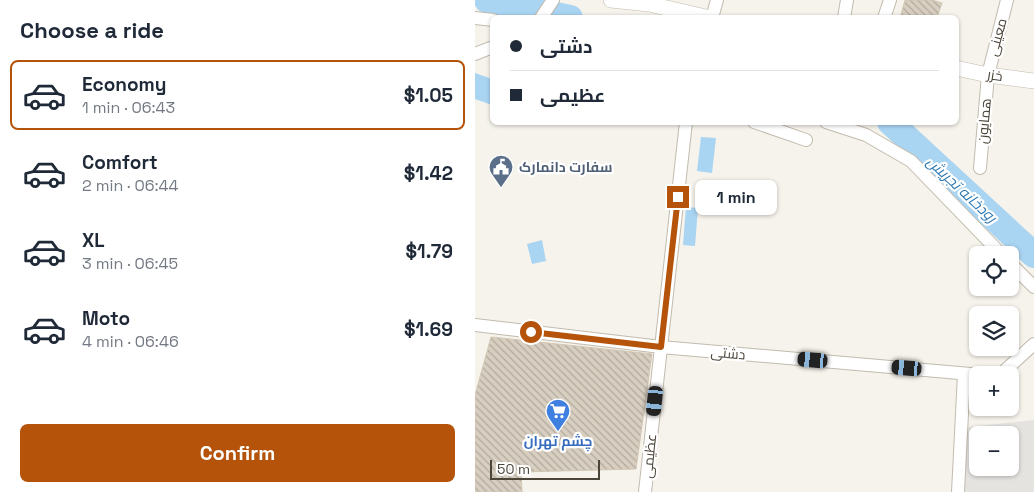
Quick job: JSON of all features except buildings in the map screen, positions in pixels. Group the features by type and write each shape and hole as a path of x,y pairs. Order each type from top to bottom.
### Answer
{"street":[{"path":"542,15 552,0"},
{"path":"611,0 650,2 700,15"},
{"path":"712,15 717,0"},
{"path":"844,15 847,0"},
{"path":"885,15 890,0"},
{"name":"معینی","path":"987,75 1007,0"},
{"path":"475,18 490,20"},
{"path":"475,54 490,48"},
{"name":"خزر","path":"959,69 987,75 1034,81"},
{"name":"همایون","path":"980,168 987,75"},
{"name":"عظیمی","path":"645,492 686,125"},
{"path":"763,125 806,140"},
{"path":"835,125 866,135 911,161 993,246"},
{"path":"1019,272 1034,287"},
{"name":"دشتی","path":"475,325 661,347 969,374"},
{"path":"1010,366 1034,344"},
{"path":"958,492 964,374"}],"shaded area":[{"path":"1034,420 1034,492 964,492 968,427 969,476 1019,476 1019,426 977,426"}],"water":[{"path":"475,73 490,78 490,104 475,99"},
{"path":"701,137 716,138 712,173 697,171"},
{"path":"686,207 698,208 695,246 683,245"},
{"path":"542,240 546,261 532,264 527,244"}],"waterway":[{"name":"رودخانه تجریش","path":"487,0 556,15"},
{"name":"رودخانه تجریش","path":"893,125 1034,255"}],"place":[{"name":"سفارت دانمارک","path":"501,188"},
{"name":"چشم تهران","path":"558,432"}],"route":[{"path":"531,332 661,347 678,197"}]}
